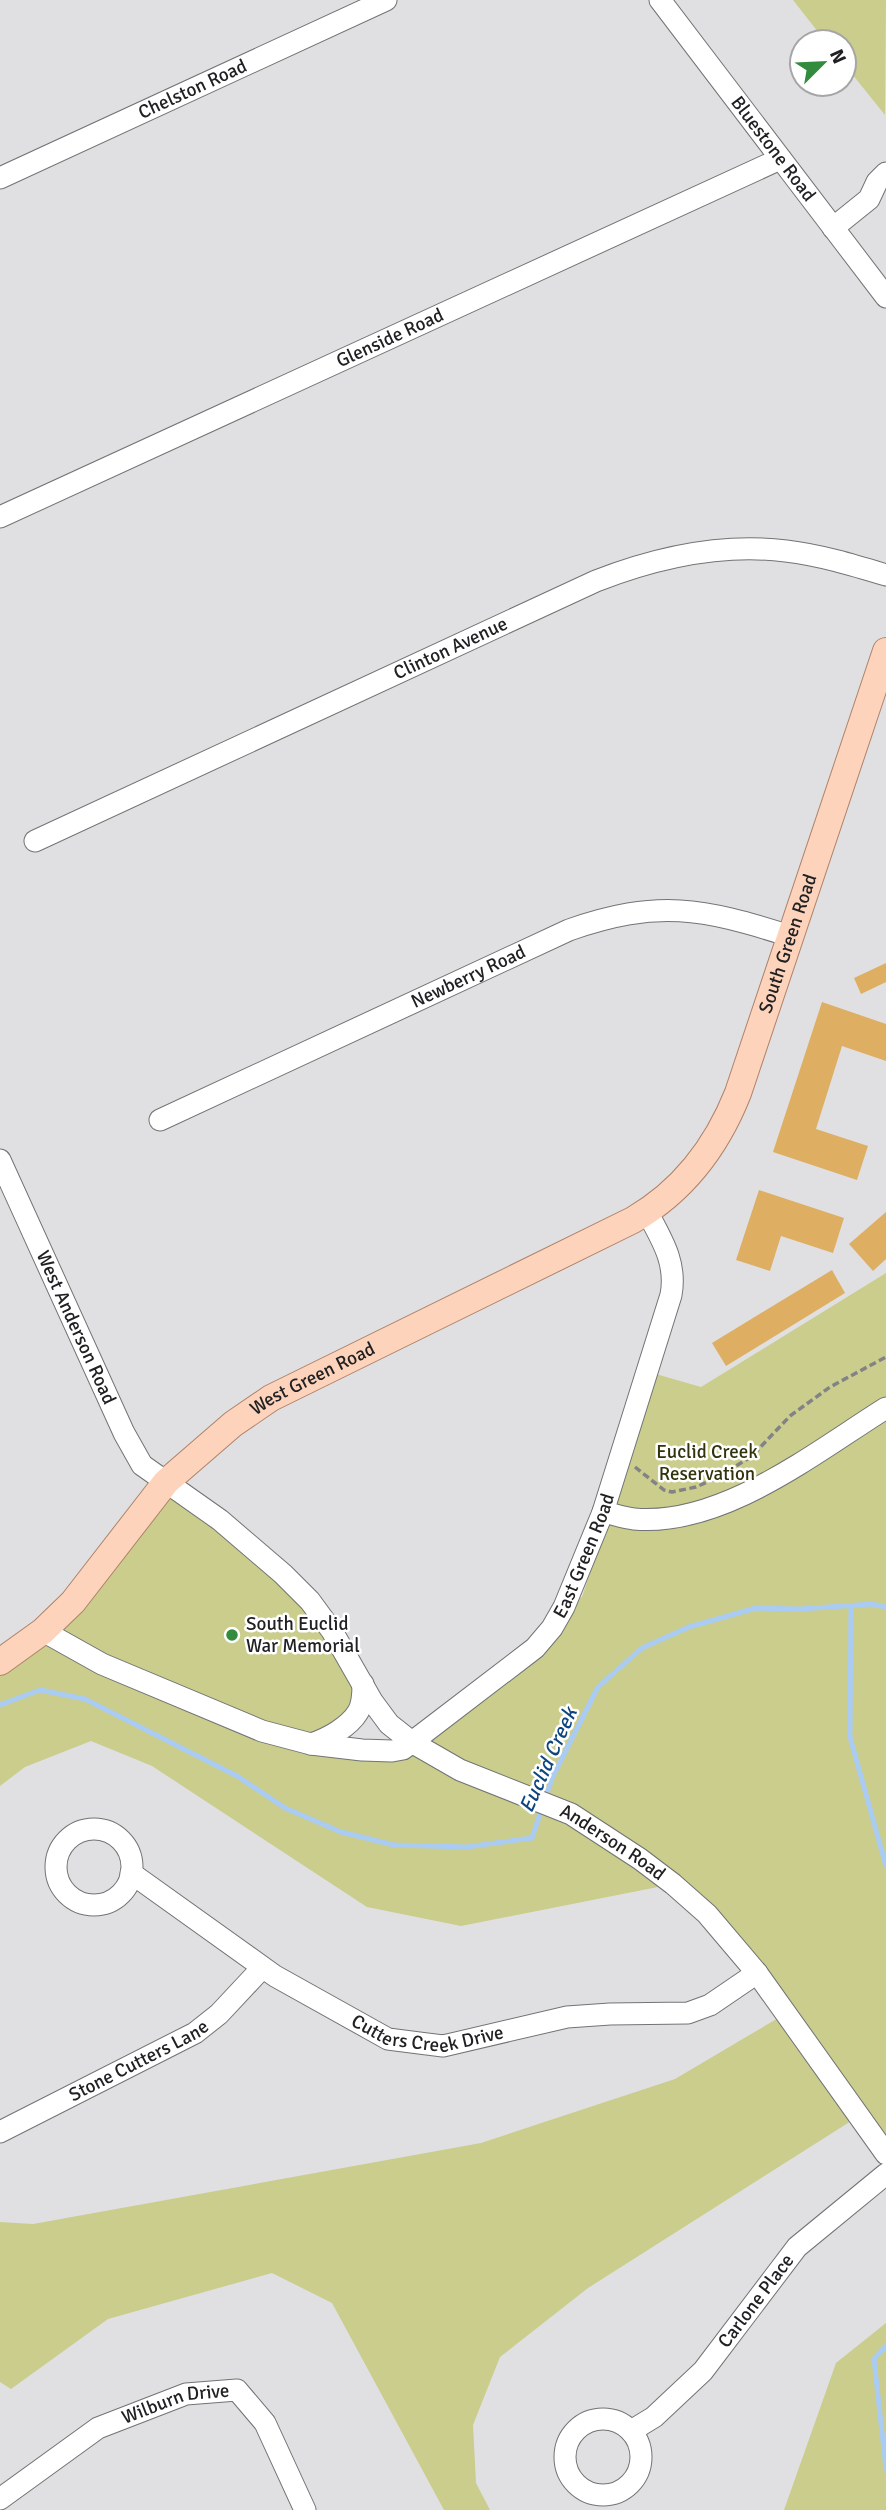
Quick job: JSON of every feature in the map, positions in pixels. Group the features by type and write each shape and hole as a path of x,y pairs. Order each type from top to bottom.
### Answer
{"main road":[{"name":"South Green Road","path":"647,1212 677,1189 696,1167 728,1119 886,651"},
{"name":"West Green Road","path":"43,1631 94,1578 166,1482 233,1424 271,1398 647,1212"},
{"path":"0,1662 43,1631"}],"street":[{"name":"Chelston Road","path":"0,178 386,0"},
{"name":"Bluestone Road","path":"660,0 886,297"},
{"name":"Glenside Road","path":"0,517 780,159"},
{"path":"833,228 869,199 877,182 886,173"},
{"name":"Clinton Avenue","path":"35,841 629,568 688,555 752,550 785,551 824,558 886,575"},
{"name":"Newberry Road","path":"160,1121 569,930 597,920 653,910 685,910 731,917 790,936"},
{"name":"West Anderson Road","path":"0,1160 131,1450 142,1465 166,1482"},
{"name":"East Green Road","path":"43,1631 102,1664 249,1726 311,1744 376,1752 403,1749 413,1743 442,1717 535,1648 552,1628 564,1607 603,1512 673,1282 670,1259 647,1212"},
{"path":"603,1512 634,1519 661,1518 720,1506 774,1478 886,1408"},
{"name":"Anderson Road","path":"166,1482 220,1520 310,1601 332,1631 379,1713 389,1724 413,1743 460,1770 571,1814 640,1859 707,1914 757,1973 886,2154"},
{"path":"311,1744 331,1735 358,1712 363,1684"},
{"name":"Cutters Creek Drive","path":"131,1873 262,1968 388,2039 443,2046 566,2017 688,2013 710,2005 757,1973"},
{"name":"Stone Cutters Lane","path":"0,2132 195,2033 219,2014 262,1968"},
{"name":"Carlone Place","path":"631,2431 654,2417 703,2371 797,2247 886,2175"},
{"name":"Wilburn Drive","path":"0,2499 98,2428 186,2394 237,2390 265,2423 304,2510"}],"path":[{"path":"619,1462 637,1468 664,1490 672,1492 696,1487 751,1457 790,1416 830,1387 886,1357"}],"green space":[{"path":"793,0 886,0 885,115 858,81 858,28 815,28"},
{"name":"Euclid Creek Reservation","path":"886,1273 886,2154 859,2116 588,2288 500,2357 473,2425 476,2483 490,2510 444,2510 332,2303 272,2273 108,2319 11,2389 0,2382 0,2222 33,2224 481,2143 675,2079 785,2014 673,1884 461,1926 367,1907 152,1766 91,1741 25,1767 0,1786 0,1662 166,1482 310,1601 362,1699 323,1740 376,1751 492,1682 564,1607 582,1597 656,1374 701,1387"},
{"path":"886,2323 886,2510 784,2510 836,2363"}],"building":[{"path":"886,963 886,982 861,994 854,978"},
{"path":"822,1002 886,1024 886,1061 842,1046 816,1129 868,1146 857,1180 773,1152"},
{"path":"759,1190 844,1218 833,1253 781,1236 770,1271 736,1260"},
{"path":"886,1212 886,1259 873,1271 849,1244"},
{"path":"832,1270 845,1293 726,1366 712,1343"}],"waterway":[{"name":"Euclid Creek","path":"545,1799 553,1776 598,1687 642,1648 689,1627 756,1608 800,1609 872,1604 886,1607"},
{"path":"851,1606 850,1737 886,1866"},
{"name":"Euclid Creek","path":"0,1705 40,1690 85,1699 237,1776 285,1808 341,1832 394,1845 467,1847 532,1838 542,1808"},
{"path":"886,2346 874,2359 886,2469"}],"place":[{"name":"South Euclid War Memorial","path":"232,1635"}]}
